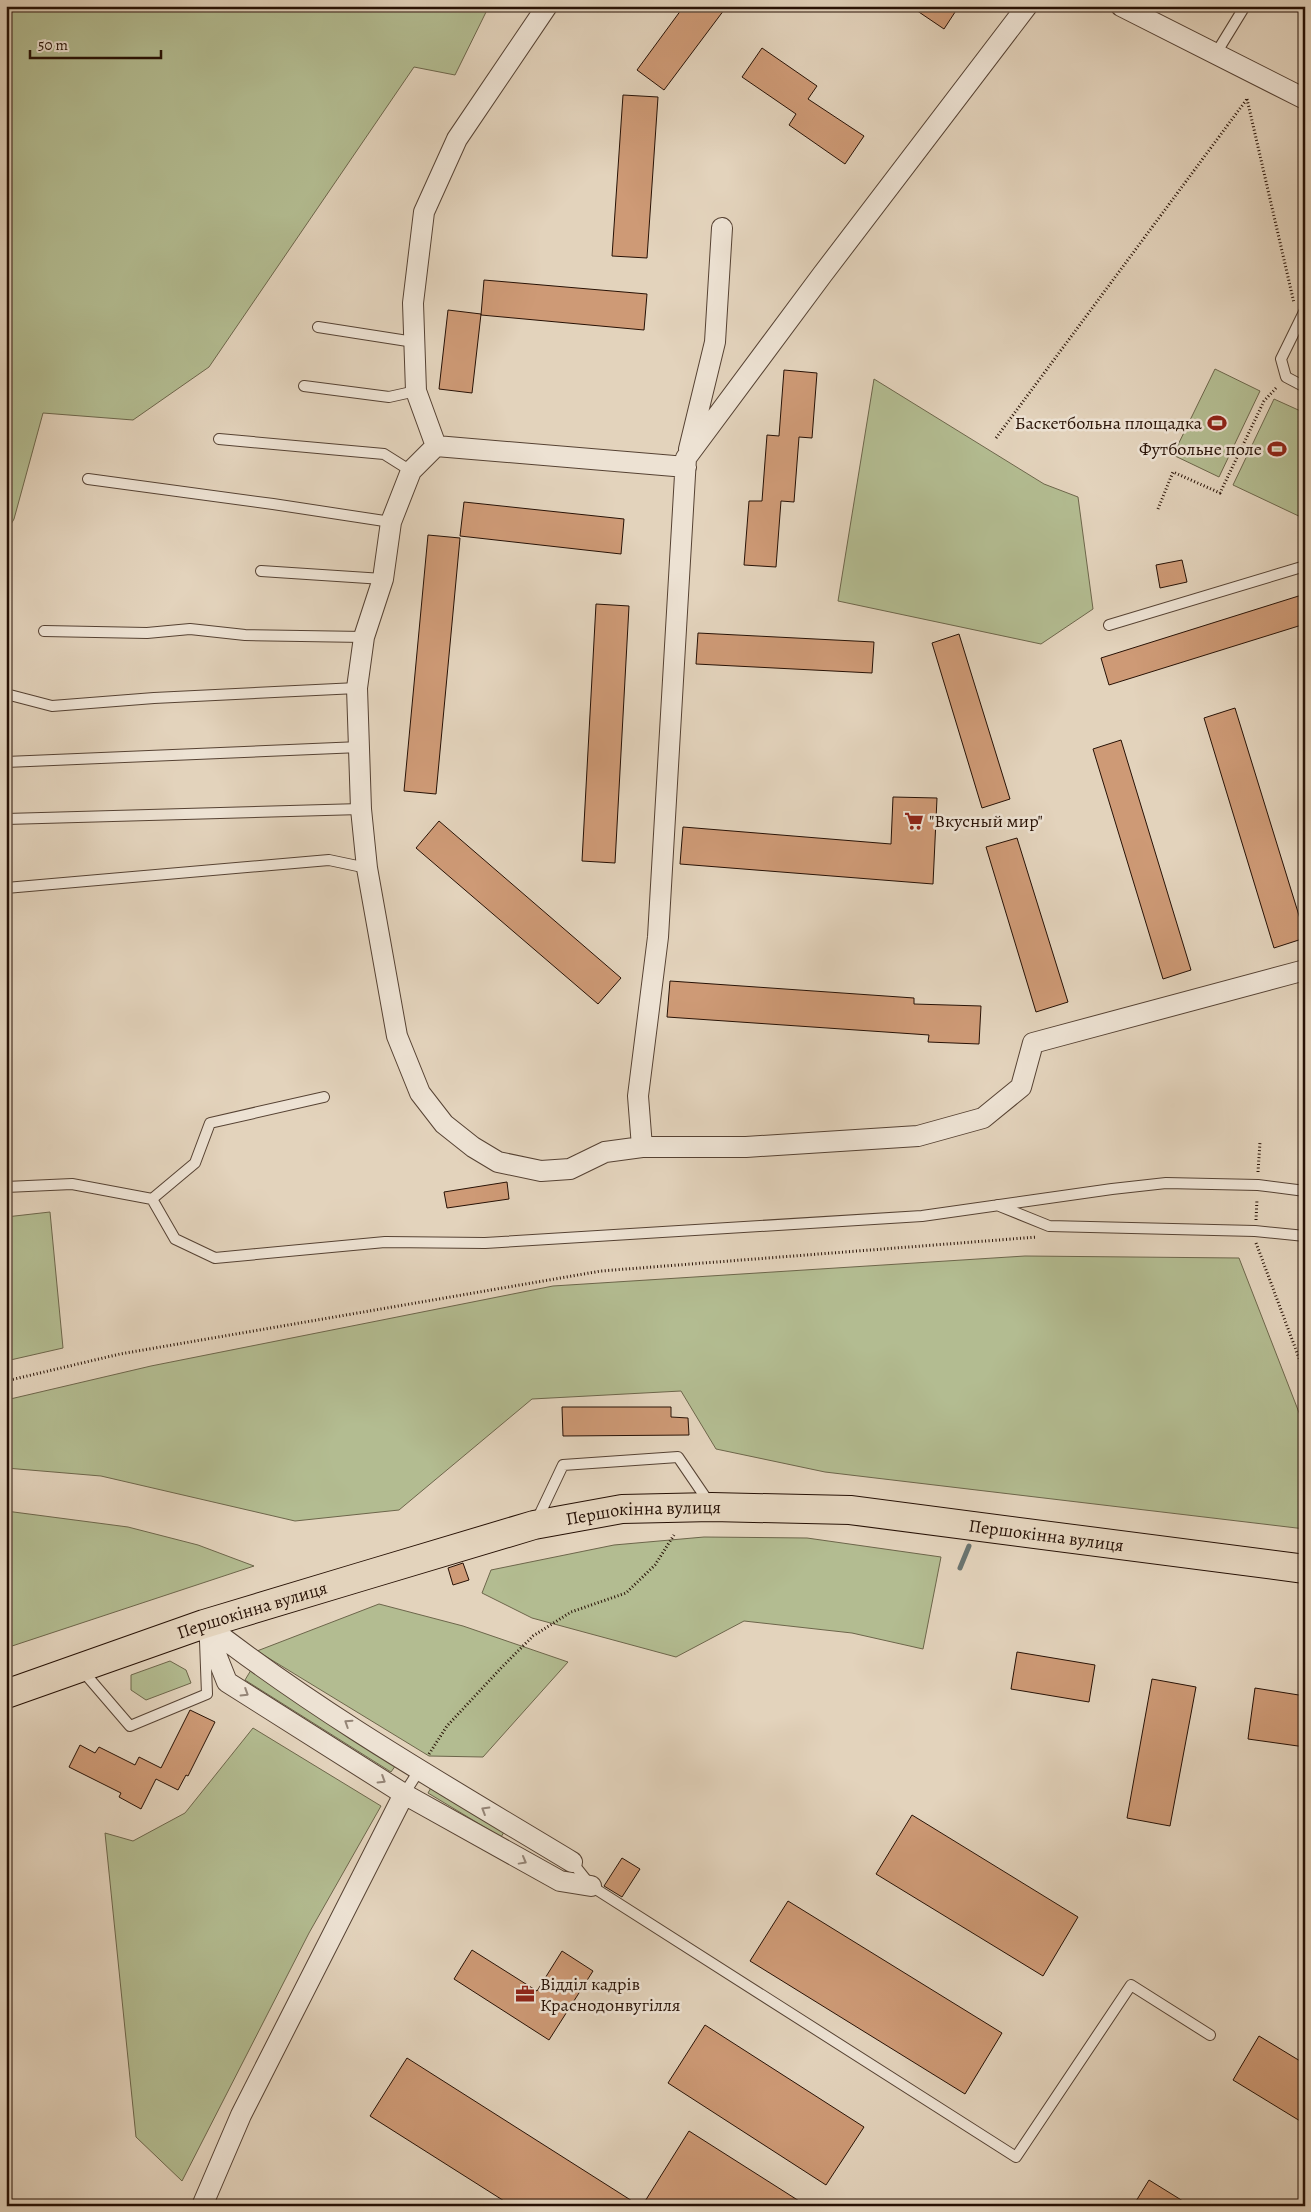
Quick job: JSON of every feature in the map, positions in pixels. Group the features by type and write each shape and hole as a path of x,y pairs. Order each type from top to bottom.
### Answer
{"highway":[{"name":"Першокінна вулиця","path":"6,1694 204,1624 534,1525 622,1509 712,1507 850,1510 1305,1569"}],"street":[{"path":"436,446 416,391 413,303 424,212 457,139 547,6"},
{"path":"686,463 822,275 1027,6"},
{"path":"1121,6 1215,55 1305,98"},
{"path":"642,1147 638,1096 658,937 686,463 715,342 722,228"},
{"path":"686,463 436,446 411,471 391,522 383,579 364,637 357,688 361,809 367,868 398,1036 420,1092 444,1124 473,1147 498,1162 541,1171 570,1169 605,1152 642,1147 746,1147 918,1136 983,1118 1021,1087 1033,1043 1305,970"},
{"path":"204,1624 256,1664 420,1770 572,1862"},
{"path":"204,1624 227,1682 404,1794 560,1881 591,1886"},
{"path":"202,2206 241,2115 404,1794"}],"lane":[{"path":"1215,55 1245,6"},
{"path":"1305,310 1281,359 1286,377 1305,387"},
{"path":"318,327 414,342"},
{"path":"304,386 389,397 416,391"},
{"path":"219,439 384,454 411,471"},
{"path":"88,479 263,502 391,522"},
{"path":"1109,625 1305,566"},
{"path":"261,570 383,579"},
{"path":"44,631 147,633 190,629 244,634 364,637"},
{"path":"6,694 52,706 154,698 357,688"},
{"path":"6,762 360,747"},
{"path":"6,818 361,809"},
{"path":"6,888 329,860 367,868"},
{"path":"152,1199 195,1163 210,1123 324,1097"},
{"path":"6,1187 72,1184 152,1199 176,1239 215,1258 385,1242 485,1243 922,1216 1166,1183 1258,1185 1305,1190"},
{"path":"996,1205 1049,1226 1255,1231 1305,1236"},
{"path":"534,1525 563,1465 678,1457 712,1507"},
{"path":"81,1668 130,1726 206,1694 204,1624"},
{"path":"404,1794 420,1770"},
{"path":"572,1862 591,1886 1016,2157 1131,1985 1210,2035"}],"path":[{"path":"996,438 1247,99 1298,323"},
{"path":"1158,509 1173,472 1220,492 1264,401 1286,377"},
{"path":"6,1381 120,1354 601,1271 1046,1236"},
{"path":"1265,1243 1255,1242 1305,1374"},
{"path":"420,1770 447,1726 534,1636 571,1612 626,1593 655,1565 674,1535"}],"green space":[{"path":"6,6 489,6 455,75 414,67 209,367 133,420 43,413 14,519 6,533"},
{"name":"Баскетбольна площадка","path":"1215,369 1260,391 1219,477 1173,455"},
{"path":"874,379 1044,484 1078,497 1093,609 1041,644 838,601"},
{"name":"Футбольне поле","path":"1274,399 1305,413 1305,519 1233,485"},
{"path":"50,1212 63,1348 6,1361 6,1217"},
{"path":"1025,1256 1239,1258 1305,1428 1305,1529 825,1472 716,1449 681,1391 532,1399 399,1510 295,1521 101,1476 6,1468 6,1400 151,1366 553,1286"},
{"path":"6,1511 128,1527 198,1545 254,1566 6,1648"},
{"path":"704,1537 807,1538 941,1557 923,1649 852,1633 744,1621 676,1657 532,1618 482,1593 491,1570 614,1545"},
{"path":"379,1604 463,1626 568,1662 483,1757 429,1756 257,1651"},
{"path":"170,1661 186,1670 191,1683 146,1700 131,1690 131,1675"},
{"path":"251,1670 398,1762 391,1772 245,1680"},
{"path":"253,1728 381,1806 309,1933 182,2181 136,2137 105,1833 133,1841 185,1813"},
{"path":"433,1784 506,1829 501,1837 428,1793"}],"building":[{"path":"684,6 727,6 664,90 637,70"},
{"path":"910,6 959,6 944,29"},
{"path":"762,48 817,86 808,99 864,136 845,164 789,125 796,114 742,77"},
{"path":"623,95 658,97 647,258 612,256"},
{"path":"484,280 647,294 644,330 481,315"},
{"path":"448,310 481,314 472,393 439,389"},
{"path":"784,370 817,373 812,438 799,437 794,502 781,501 776,567 744,565 749,501 762,501 767,435 779,436"},
{"path":"464,502 624,519 621,554 460,536"},
{"path":"428,535 460,538 436,794 404,791"},
{"path":"1182,560 1187,582 1160,588 1156,565"},
{"path":"1305,594 1305,624 1109,685 1101,658"},
{"path":"596,604 629,606 615,863 582,861"},
{"path":"698,633 874,642 872,673 696,664"},
{"path":"959,634 1010,799 982,808 932,643"},
{"path":"1235,708 1305,935 1305,938 1274,948 1204,718"},
{"path":"1121,740 1191,970 1163,979 1093,749"},
{"path":"893,797 937,798 933,884 680,864 683,827 891,844"},
{"path":"439,821 621,978 598,1004 416,848"},
{"path":"1017,838 1068,1002 1036,1012 986,847"},
{"path":"670,981 914,998 914,1004 981,1006 979,1044 928,1042 929,1035 667,1017"},
{"path":"507,1182 509,1199 447,1208 444,1192"},
{"path":"562,1407 671,1407 671,1417 688,1418 689,1435 563,1436"},
{"path":"463,1563 469,1580 453,1585 448,1568"},
{"path":"1017,1652 1095,1665 1089,1702 1011,1689"},
{"path":"1152,1679 1196,1687 1170,1826 1127,1818"},
{"path":"1255,1688 1305,1696 1305,1747 1248,1739"},
{"path":"190,1710 215,1722 188,1776 186,1775 178,1790 156,1779 141,1809 119,1797 121,1793 69,1767 80,1745 95,1753 99,1747 135,1765 139,1757 161,1768"},
{"path":"912,1815 1078,1917 1043,1976 876,1874"},
{"path":"622,1858 640,1869 622,1897 604,1886"},
{"path":"788,1901 1002,2033 965,2094 750,1961"},
{"path":"472,1950 537,1991 562,1951 593,1971 549,2040 454,1979"},
{"path":"705,2025 864,2127 826,2185 668,2083"},
{"path":"1259,2036 1305,2064 1305,2124 1233,2080"},
{"path":"407,2058 640,2206 512,2206 370,2116"},
{"path":"689,2131 807,2206 642,2206"},
{"path":"1149,2180 1191,2206 1133,2206"}],"waterway":[{"path":"960,1568 969,1546"}],"place":[{"name":"Баскетбольна площадка","path":"1217,423"},
{"name":"Футбольне поле","path":"1277,449"},
{"name":"\"Вкусный мир\"","path":"914,821"},
{"name":"Відділ кадрів Краснодонвугілля","path":"525,1994"}]}
